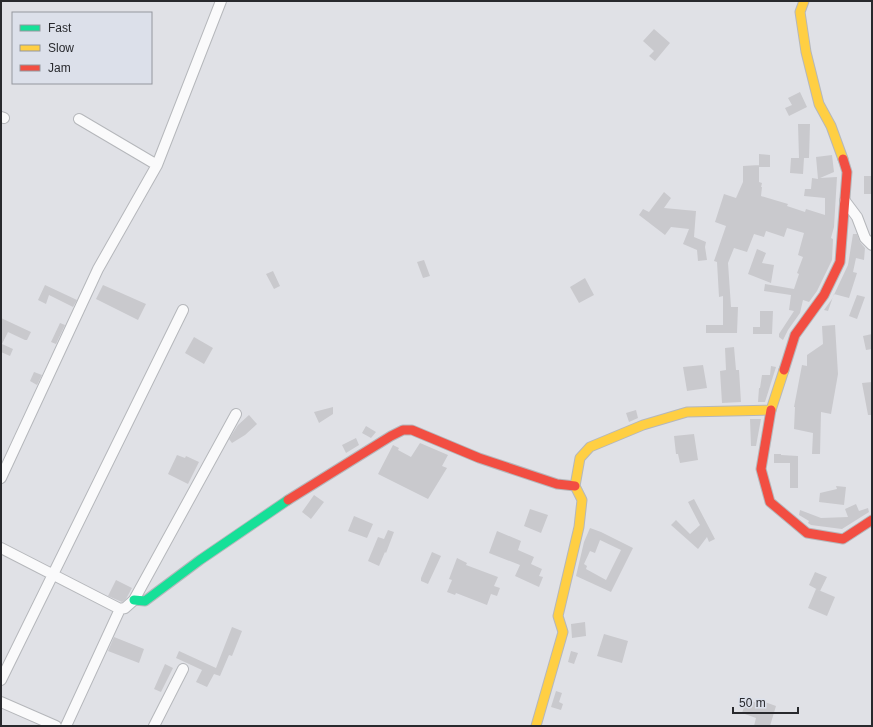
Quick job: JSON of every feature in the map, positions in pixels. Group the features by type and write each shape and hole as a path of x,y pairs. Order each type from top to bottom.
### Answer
{"street":[{"path":"1,478 98,268 157,165 220,1"},
{"path":"804,1 800,12 806,52 819,104 830,126 847,172 840,262 824,295 795,335 772,410 761,469 770,502 807,533 843,539 872,520"},
{"path":"79,119 157,165"},
{"path":"845,201 857,217 865,238 872,245"},
{"path":"1,680 182,310"},
{"path":"536,726 563,632 558,616 579,528 582,500 575,486 580,458 590,447 643,425 687,412 772,410"},
{"path":"1,548 120,609 125,608 134,600 236,414"},
{"path":"134,600 145,601 200,560 304,489 403,430 412,430 479,458 550,482 575,486"},
{"path":"66,726 120,609"},
{"path":"154,726 183,669"},
{"path":"1,702 56,726"}],"building":[{"path":"654,29 670,43 655,61 649,56 654,51 643,41"},
{"path":"800,92 807,107 789,116 785,108 792,105 788,98"},
{"path":"798,124 810,124 809,158 799,158"},
{"path":"759,154 770,155 770,167 759,167"},
{"path":"832,155 834,172 820,178 837,177 834,227 831,238 833,239 832,260 817,291 809,302 803,300 800,313 783,340 779,337 779,334 794,311 789,310 791,295 764,291 765,284 794,289 799,274 797,273 803,257 798,255 804,233 787,228 784,237 766,231 764,237 754,234 747,252 734,248 728,263 731,307 738,307 737,333 706,333 706,325 723,325 723,296 719,297 717,262 714,261 726,226 715,222 724,194 736,198 743,182 743,166 759,165 759,182 762,183 761,196 788,204 787,206 805,212 806,209 825,215 825,198 804,196 805,189 811,189 812,178 818,179 816,157"},
{"path":"791,158 804,158 803,174 790,173"},
{"path":"864,176 872,176 872,194 864,194"},
{"path":"664,192 671,198 664,208 696,211 694,237 706,242 705,247 707,260 698,261 697,250 683,244 689,229 671,227 665,235 639,215 643,209 649,212"},
{"path":"853,234 857,234 860,242 865,248 864,260 856,258 853,272 857,273 849,298 834,294 848,265"},
{"path":"757,249 766,253 762,263 774,265 771,283 748,274"},
{"path":"424,260 430,276 423,278 417,262"},
{"path":"273,271 280,286 274,289 266,274"},
{"path":"585,278 594,295 579,303 570,287"},
{"path":"45,285 77,300 73,307 49,295 46,304 38,300"},
{"path":"103,285 146,304 138,320 96,299"},
{"path":"857,295 865,297 857,319 849,316"},
{"path":"833,297 828,311 824,310 832,299"},
{"path":"760,311 773,311 772,334 753,334 753,327 760,327"},
{"path":"1,318 31,332 27,340 25,340 8,332 2,344 13,349 10,356 1,352"},
{"path":"60,323 65,325 56,344 51,342"},
{"path":"835,325 838,374 831,414 821,412 820,454 812,454 813,433 794,429 794,407 802,365 807,366 807,355 823,344 822,326"},
{"path":"872,334 872,349 866,350 863,336"},
{"path":"194,337 213,348 204,364 185,353"},
{"path":"734,347 736,370 739,370 741,402 722,403 720,371 726,370 725,348"},
{"path":"703,365 707,388 687,391 683,367"},
{"path":"771,366 776,367 765,402 758,402 762,375 770,375"},
{"path":"34,372 42,375 37,385 30,381"},
{"path":"872,382 872,415 868,415 862,383"},
{"path":"333,407 333,414 319,423 314,412"},
{"path":"636,410 638,418 629,422 626,413"},
{"path":"249,415 257,424 245,435 232,443 229,439 238,425"},
{"path":"750,419 761,419 756,446 751,446"},
{"path":"366,426 376,432 371,438 362,433"},
{"path":"694,434 698,460 680,463 678,454 676,454 674,436"},
{"path":"356,438 359,445 346,453 342,445"},
{"path":"420,443 448,455 442,466 447,468 428,499 378,474 393,445 399,448 398,450 411,457"},
{"path":"774,454 798,456 798,488 790,488 790,463 774,463"},
{"path":"177,455 185,458 186,456 199,462 188,484 168,474"},
{"path":"836,486 846,487 844,505 819,502 820,493 837,489"},
{"path":"314,495 324,502 311,519 302,512"},
{"path":"694,499 715,539 709,542 707,537 698,549 671,525 676,520 690,534 700,525 688,502"},
{"path":"856,504 859,511 868,508 869,512 842,529 811,525 808,523 809,521 799,515 800,510 821,518 848,517 845,509"},
{"path":"530,509 548,515 541,533 524,526"},
{"path":"354,516 373,524 367,538 348,531"},
{"path":"590,528 633,548 611,592 576,576 584,542","holes":["600,540 621,550 606,580 586,569 587,566 584,564 590,551 595,553"]},
{"path":"388,530 394,532 379,566 368,561 378,537 384,539"},
{"path":"497,531 521,541 518,550 534,557 531,564 542,569 539,576 543,577 539,587 515,576 520,565 489,553"},
{"path":"432,552 441,556 428,584 421,581 421,578"},
{"path":"457,558 467,563 466,565 498,577 494,586 500,588 497,596 491,594 487,605 456,593 455,595 447,592 452,580 449,579"},
{"path":"815,572 827,577 820,591 809,585"},
{"path":"116,580 132,588 126,599 122,602 108,596"},
{"path":"816,589 835,597 827,616 808,608"},
{"path":"585,622 586,636 572,638 571,624"},
{"path":"232,627 242,631 232,656 229,655 220,676 214,674 207,687 196,682 202,670 176,658 179,651 216,668"},
{"path":"604,634 628,641 622,663 597,656"},
{"path":"114,637 144,649 139,663 108,651"},
{"path":"571,651 578,653 574,664 568,662"},
{"path":"165,664 173,668 161,692 154,689"},
{"path":"556,691 562,693 559,702 563,704 561,710 551,707"},
{"path":"747,699 761,705 762,701 776,706 770,726 754,726 756,718 742,713"}],"traffic: fast":[{"path":"134,600 145,601 200,560 288,500"}],"traffic: slow":[{"path":"804,1 800,12 806,52 819,104 831,126 843,159"},
{"path":"575,486 580,458 590,447 643,425 687,412 771,410 784,370"},
{"path":"536,726 563,632 558,616 579,527 582,500 575,486"}],"traffic: jam":[{"path":"784,370 795,335 824,295 840,262 847,172 843,159"},
{"path":"771,410 761,469 770,502 807,533 843,539 872,520"},
{"path":"288,500 403,430 412,430 479,458 557,484 575,486"}]}
